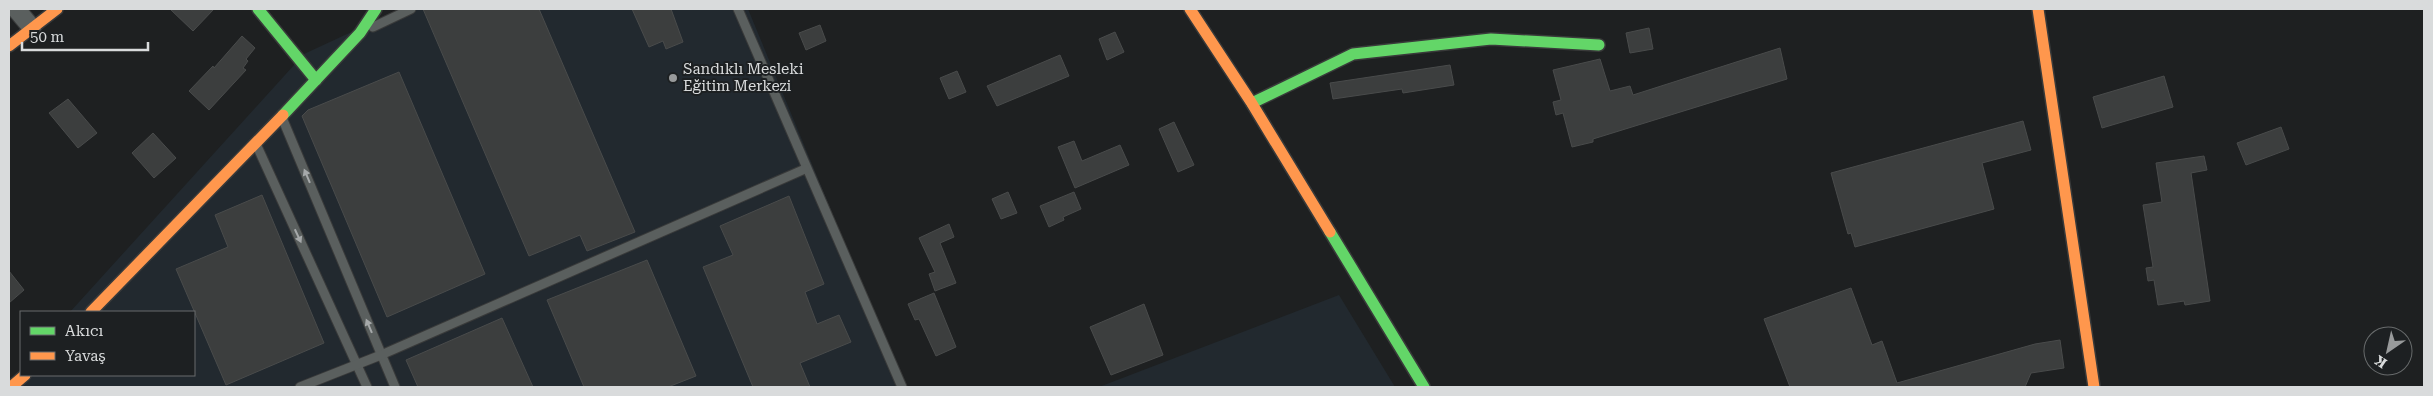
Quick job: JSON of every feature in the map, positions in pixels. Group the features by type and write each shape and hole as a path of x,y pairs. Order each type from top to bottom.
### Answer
{"street":[{"path":"16,9 32,28"},
{"path":"9,46 57,9"},
{"path":"258,9 316,80"},
{"path":"92,311 256,144 360,33 376,9"},
{"path":"1190,9 1252,103 1424,387"},
{"path":"2038,9 2094,387"},
{"path":"1252,103 1353,54 1491,39 1600,45"},
{"path":"11,387 24,376"}],"lane":[{"path":"360,33 411,9"},
{"path":"738,9 902,387"},
{"path":"282,116 395,387"},
{"path":"256,144 367,387"},
{"path":"300,387 381,355 806,169"}],"shaded area":[{"path":"401,9 748,9 904,387 9,387 20,376 195,376 195,311 71,311 304,54"},
{"path":"1339,295 1395,387 1099,387"}],"building":[{"path":"170,9 214,9 193,31"},
{"path":"423,9 539,9 635,232 587,251 580,235 529,256"},
{"path":"632,9 671,9 683,42 666,49 663,41 649,47"},
{"path":"820,25 826,41 806,50 799,33"},
{"path":"1649,28 1653,49 1630,53 1626,33"},
{"path":"1115,32 1124,52 1107,60 1099,39"},
{"path":"242,36 255,48 246,59 248,61 243,68 246,70 209,110 189,91 213,66 214,68"},
{"path":"1780,48 1787,79 1593,139 1593,142 1572,147 1563,113 1556,115 1553,102 1561,100 1553,70 1600,59 1610,91 1630,86 1633,95"},
{"path":"1060,55 1069,76 997,106 987,86"},
{"path":"1450,65 1454,85 1403,93 1402,89 1333,99 1330,83"},
{"path":"957,71 966,92 949,99 940,78"},
{"path":"399,72 485,274 387,317 302,116 308,110"},
{"path":"2164,76 2173,107 2102,128 2093,97"},
{"path":"68,99 97,133 78,148 49,113"},
{"path":"2023,121 2031,150 1982,163 1994,209 1855,247 1851,233 1848,234 1831,173"},
{"path":"1174,122 1194,165 1178,172 1159,129"},
{"path":"2281,127 2289,149 2246,165 2237,143"},
{"path":"153,133 176,158 154,178 132,153"},
{"path":"1074,141 1082,161 1120,145 1129,165 1075,188 1058,147"},
{"path":"2204,156 2207,170 2191,173 2210,301 2185,305 2184,301 2158,305 2154,280 2148,281 2146,268 2153,267 2143,205 2162,202 2156,163"},
{"path":"1008,192 1017,213 1001,219 992,199"},
{"path":"1074,192 1081,209 1063,217 1064,220 1049,227 1040,206"},
{"path":"262,195 324,343 226,385 176,269 228,247 215,215"},
{"path":"789,196 824,284 805,292 817,324 839,315 851,342 800,363 810,387 753,387 703,267 733,255 720,226"},
{"path":"949,224 954,237 940,243 956,283 935,291 929,274 935,272 919,238"},
{"path":"647,260 696,376 668,387 584,387 547,300"},
{"path":"9,271 24,290 9,303"},
{"path":"1851,288 1872,345 1882,341 1897,383 2035,344 2060,340 2064,368 2031,373 2025,387 1790,387 1764,319"},
{"path":"934,293 956,347 936,356 919,319 915,320 908,304"},
{"path":"1144,304 1163,355 1111,375 1090,327"},
{"path":"502,318 533,387 418,387 406,360"}],"traffic: fast":[{"path":"258,9 316,80"},
{"path":"283,115 360,33 376,9"},
{"path":"1252,103 1353,54 1491,39 1599,45"},
{"path":"1330,232 1424,387"}],"traffic: slow":[{"path":"9,46 57,9"},
{"path":"1190,9 1251,102 1330,232"},
{"path":"2038,9 2094,387"},
{"path":"92,311 283,115"},
{"path":"11,387 24,376"}],"place":[{"name":"Sandıklı Mesleki Eğitim Merkezi","path":"673,78"}]}
